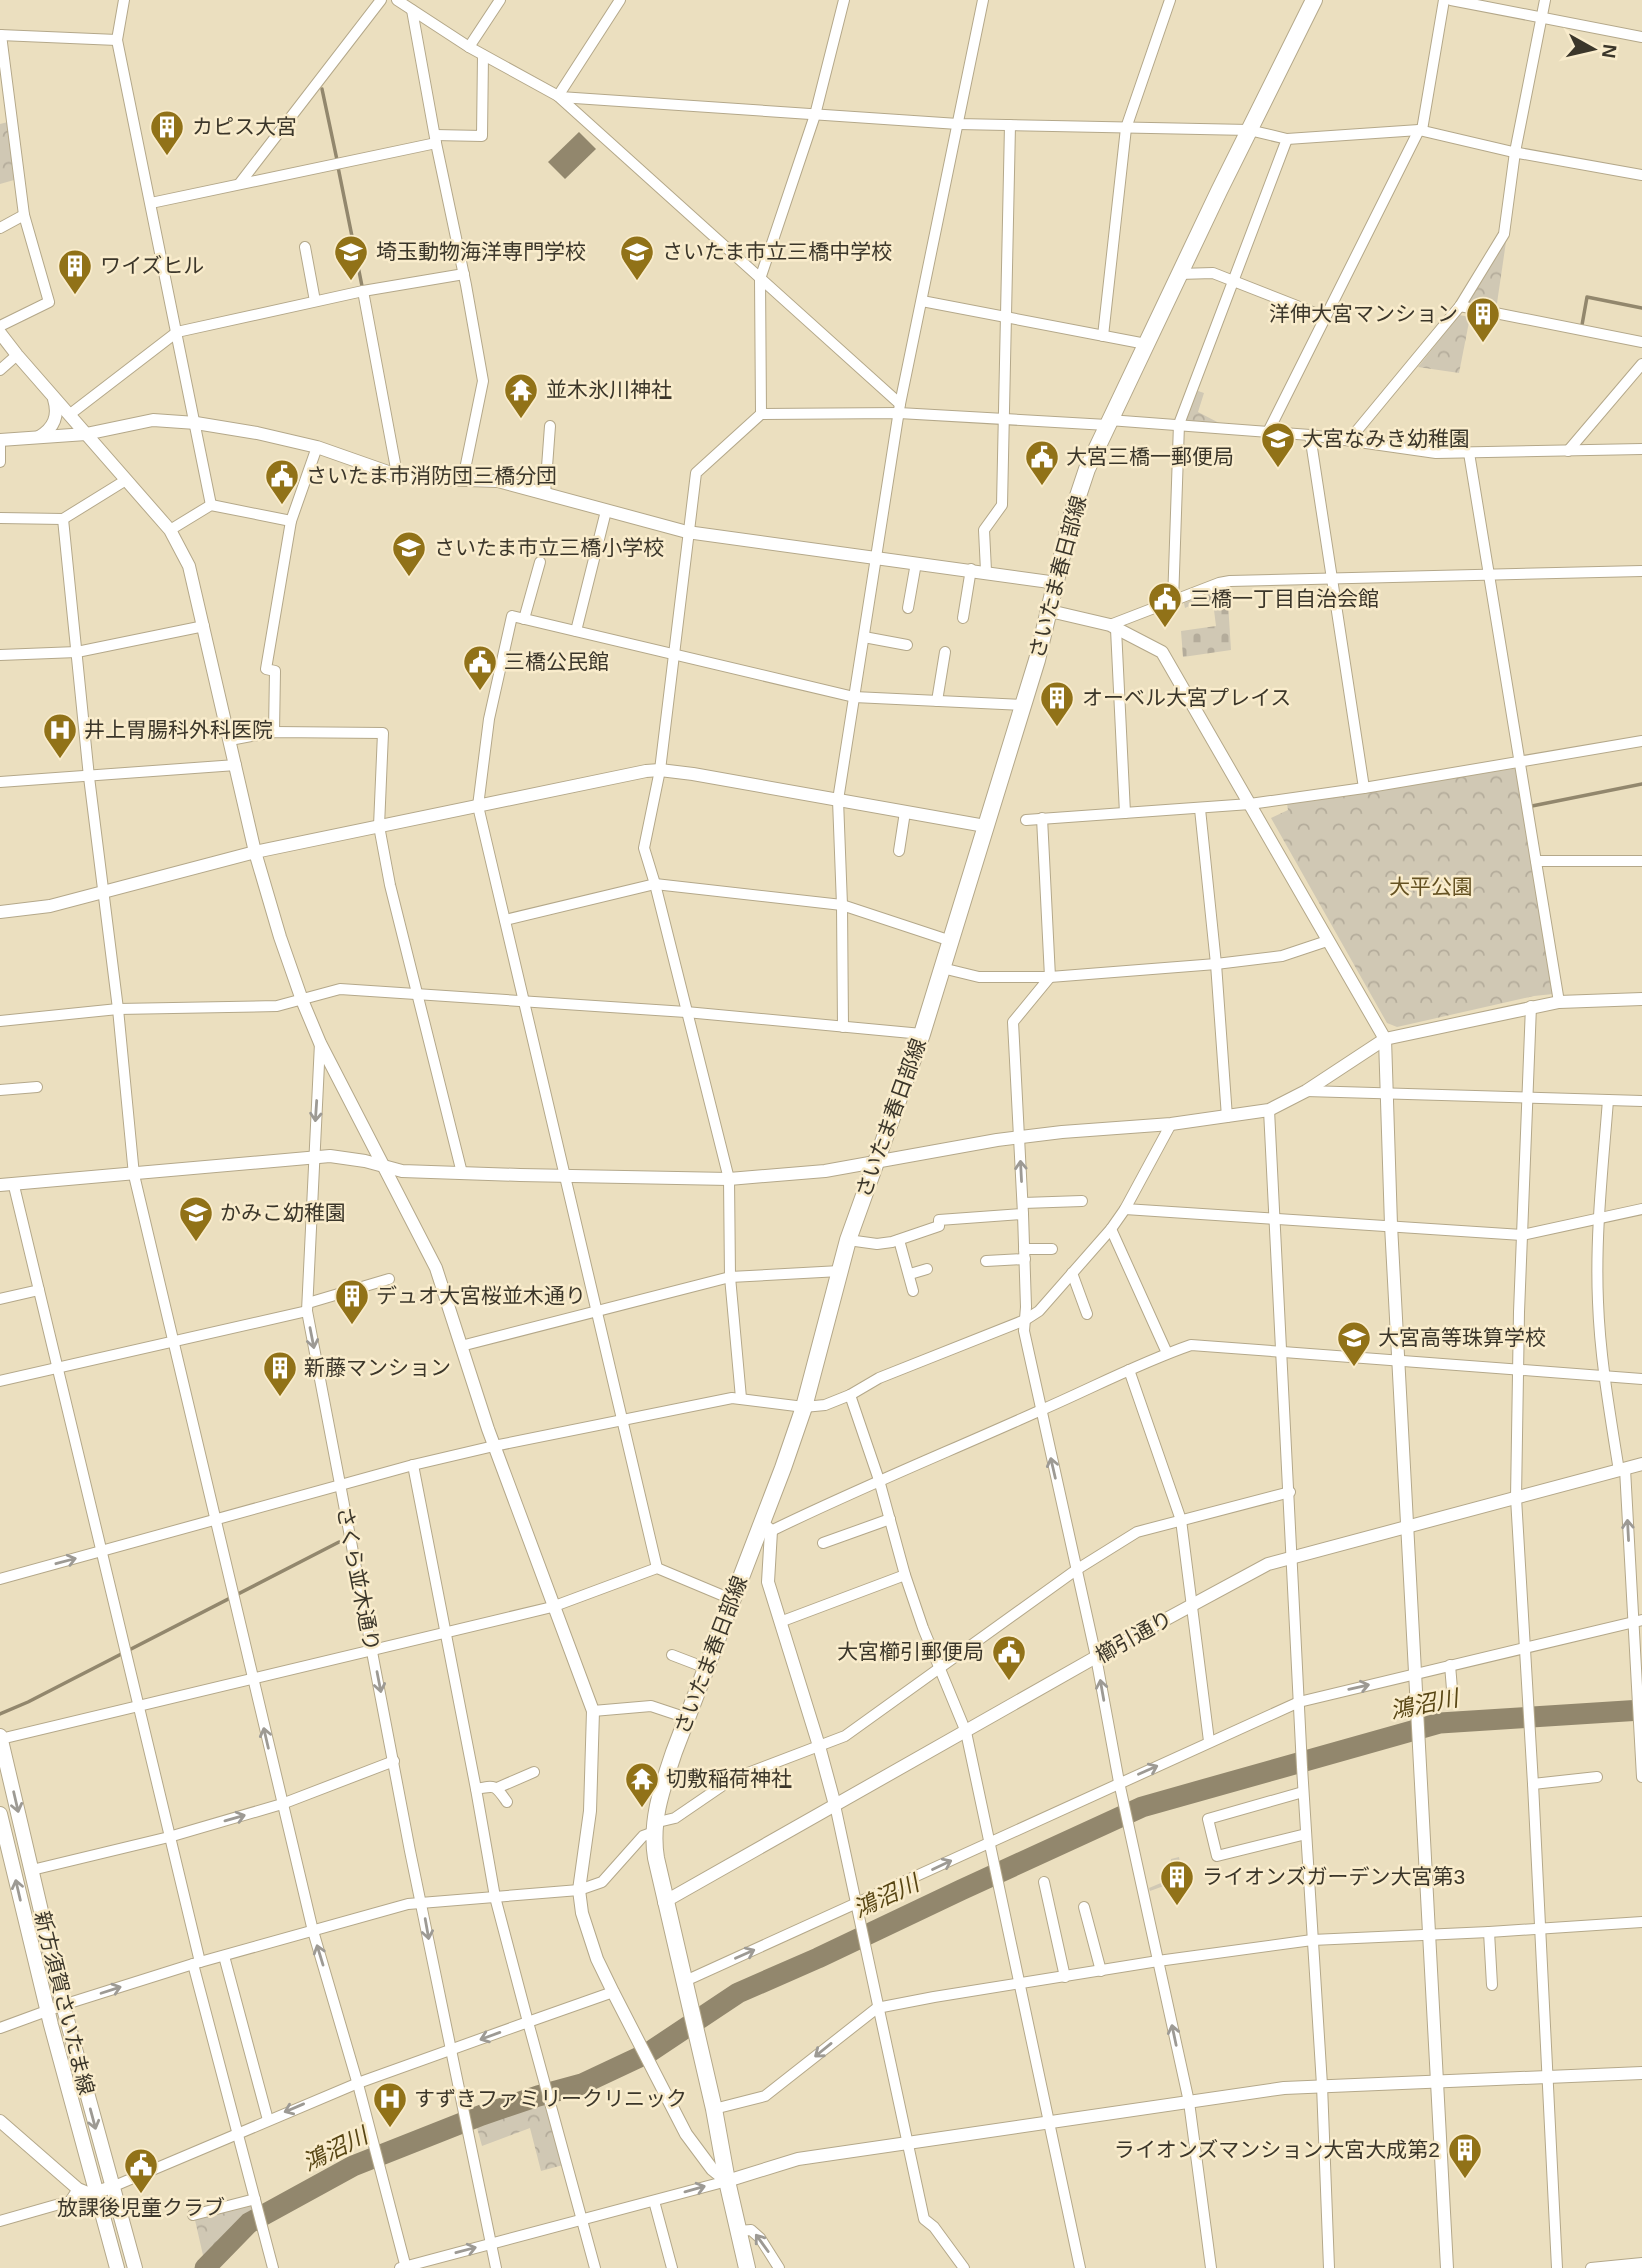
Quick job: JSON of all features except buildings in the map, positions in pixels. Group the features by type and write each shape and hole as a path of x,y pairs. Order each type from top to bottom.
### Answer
{"main road":[{"name":"さいたま春日部線","path":"747,2268 714,2109 664,1902 656,1858 654,1827 658,1801 731,1599 766,1527 804,1407 848,1240 922,1034 951,941 1050,611 1072,514 1087,469 1179,274 1314,0"},
{"name":"新方須賀さいたま線","path":"0,1738 63,2005 135,2268"},
{"name":"新方須賀さいたま線","path":"0,1814 47,2012 117,2268"}],"street":[{"path":"124,0 117,40 212,505"},
{"path":"240,183 381,0"},
{"path":"397,0 469,47 558,96 899,408"},
{"path":"469,47 500,0"},
{"path":"558,96 620,0"},
{"path":"761,414 760,279 815,115 844,0"},
{"path":"843,1027 838,800 899,408 983,0"},
{"path":"1103,336 1126,128 1170,0"},
{"path":"1268,432 1420,130 1444,0"},
{"path":"1451,0 1642,37"},
{"path":"1350,439 1460,306 1504,234 1515,152 1545,0"},
{"path":"412,10 483,381 463,479"},
{"path":"0,326 49,302 24,215 6,119 1,35 117,40"},
{"path":"151,203 435,139 482,136 483,55"},
{"path":"558,96 958,124 1249,130 1286,139 1420,130 1515,152 1642,175"},
{"path":"986,571 984,530 1002,505 1010,125"},
{"path":"1173,602 1179,424 1286,139"},
{"path":"0,228 24,215"},
{"path":"305,247 315,301"},
{"path":"1179,274 1213,273 1325,317"},
{"path":"69,415 177,332 363,291 464,274"},
{"path":"363,291 397,474"},
{"path":"922,301 1146,344"},
{"path":"1460,306 1642,342"},
{"path":"0,333 170,530 190,566 256,852 280,937 302,1000 320,1043 436,1268 494,1446 593,1711 590,1811 579,1890 582,1913 597,1959 686,2134 712,2169 727,2181"},
{"path":"0,370 17,355"},
{"path":"1568,451 1642,365"},
{"path":"39,437 55,422 57,409 54,398"},
{"path":"741,1398 730,1277 729,1179 644,848 660,770 696,473 761,414 899,408 1002,419 1179,424 1350,439 1436,453 1642,449"},
{"path":"0,462 0,442 86,434 153,420 196,423 317,447 397,474 434,479 498,481 687,532 986,571 1057,583"},
{"path":"545,494 550,426"},
{"path":"1310,435 1363,788"},
{"path":"274,732 275,671 266,669 291,521 317,447"},
{"path":"1469,453 1559,1002"},
{"path":"0,518 63,519 126,480"},
{"path":"170,530 212,505 291,521"},
{"path":"576,631 606,511"},
{"path":"63,519 134,1175 313,1931 358,2083 404,2268 798,2160 1284,2088 1642,2073"},
{"path":"524,619 540,562"},
{"path":"908,608 915,563"},
{"path":"963,618 971,569"},
{"path":"1113,627 1219,583 1642,571"},
{"path":"1050,611 1113,627 1162,652 1385,1039 1391,1225 1447,2268"},
{"path":"657,1568 478,806 489,719 512,616 854,697 1021,705"},
{"path":"0,655 77,652 204,626"},
{"path":"1113,627 1125,813"},
{"path":"864,637 907,645"},
{"path":"937,701 946,652"},
{"path":"230,740 274,732 383,733 380,826 390,885 462,1173"},
{"path":"1026,820 1250,804 1363,788 1642,741"},
{"path":"0,782 236,765"},
{"path":"0,903 0,912 50,906 256,852 633,773 660,770 985,826"},
{"path":"1200,809 1216,964 1227,1116"},
{"path":"899,851 905,812"},
{"path":"1042,818 1050,976 1013,1022 1023,1209 1024,1331 1096,1657 1119,1782 1189,2102 1211,2268"},
{"path":"1536,861 1642,861"},
{"path":"505,920 655,884 842,905 951,941"},
{"path":"942,968 979,977 1050,976 1216,964 1282,956 1327,940"},
{"path":"0,1021 118,1009 277,1006 340,989 686,1013 922,1034"},
{"path":"0,1185 14,1186 330,1156 365,1161 402,1171 462,1173 729,1179 825,1171 960,1146 1062,1132 1171,1124 1269,1110 1306,1091 1385,1039 1531,1006 1559,1002 1642,999"},
{"path":"1531,1006 1516,1498 1557,2268"},
{"name":"さくら並木通り","path":"320,1043 307,1307 339,1485 491,2244"},
{"path":"0,1090 37,1087"},
{"path":"1306,1091 1642,1101"},
{"path":"1608,1100 1599,1220 1597,1301 1604,1377 1622,1470 1637,1621 1637,1702 1642,1777"},
{"path":"1269,1110 1302,1761 1322,2085 1329,2268"},
{"path":"0,1579 413,1465 494,1446 732,1398 804,1407 825,1405 850,1395 879,1378 1025,1320 1039,1311 1111,1229 1125,1209 1171,1124"},
{"path":"14,1186 169,1837 196,1963 273,2268"},
{"path":"848,1240 877,1244 899,1240 939,1226 939,1220 1082,1201"},
{"path":"1125,1209 1522,1234 1642,1209"},
{"path":"1111,1229 1167,1353"},
{"path":"899,1240 913,1291"},
{"path":"986,1261 1052,1249"},
{"path":"910,1274 927,1269"},
{"path":"461,1346 730,1277 840,1271"},
{"path":"1072,1273 1087,1314"},
{"path":"0,1381 307,1307 389,1279"},
{"path":"0,1299 39,1290"},
{"path":"964,2268 934,2227 924,2219 835,1805 768,1582 766,1527 1191,1345 1642,1379"},
{"path":"1129,1370 1181,1520 1209,1741"},
{"path":"850,1395 879,1480 905,1575 966,1732 1080,2268"},
{"name":"櫛引通り","path":"664,1902 1096,1657 1268,1564 1642,1464"},
{"path":"413,1465 495,1897 595,2268"},
{"path":"0,2028 196,1963 422,1902 579,1890 602,1882 654,1827 676,1818 732,1779 845,1736 1076,1570 1137,1532 1290,1492"},
{"path":"823,1543 890,1519"},
{"path":"0,1738 552,1607 657,1568 731,1599"},
{"path":"780,1622 905,1575"},
{"path":"683,1982 1299,1702 1637,1621"},
{"path":"672,1654 706,1668"},
{"path":"1450,1665 1452,1689"},
{"path":"593,1711 651,1706 687,1718"},
{"path":"32,1870 169,1837 282,1804 394,1761"},
{"path":"497,1788 534,1772"},
{"path":"1533,1784 1597,1777"},
{"path":"476,1789 493,1786 507,1802"},
{"path":"1304,1792 1208,1819 1217,1857 1306,1834"},
{"path":"1044,1882 1065,1978"},
{"path":"1084,1907 1101,1971"},
{"path":"714,2109 765,2096 877,2008 1158,1961 1312,1940 1642,1922"},
{"path":"1489,1932 1492,1985"},
{"path":"224,1956 268,2120"},
{"path":"0,2121 78,2189 84,2193 96,2193 358,2083 612,1992"},
{"path":"0,2221 69,2201 78,2189"},
{"path":"654,2201 672,2268"},
{"path":"193,2215 256,2202"},
{"path":"739,2231 751,2230 760,2238 779,2268"},
{"path":"491,2244 496,2268"},
{"path":"1591,2268 1642,2263"}],"green space":[{"path":"8,122 14,180 0,184 0,124"},
{"path":"1507,235 1496,310 1466,304"},
{"path":"1459,315 1470,317 1459,373 1418,367"},
{"path":"1195,390 1204,393 1198,412 1223,425 1184,421"},
{"path":"1227,587 1231,650 1183,657 1181,631 1216,626 1213,602 1196,603 1185,608 1184,603"},
{"name":"大平公園","path":"1518,768 1553,994 1397,1027 1387,1023 1271,818 1288,810 1287,804"},
{"path":"1179,1857 1183,1879 1150,1891 1149,1888 1168,1880 1171,1859"},
{"path":"546,2098 563,2165 541,2171 530,2128 482,2146 476,2124"},
{"path":"252,2205 256,2217 246,2221 205,2264 195,2220"}],"shaded area":[{"path":"579,132 596,149 565,179 548,162"}],"waterway":[{"path":"322,89 337,160"},
{"path":"338,167 362,286"},
{"path":"1582,325 1587,297 1642,308"},
{"path":"1532,806 1642,784"},
{"path":"0,1714 339,1542"},
{"name":"鴻沼川","path":"205,2268 249,2223 353,2166 482,2115 582,2084 648,2053 738,1993 1142,1807 1440,1723 1642,1710"}],"place":[{"name":"カピス大宮","path":"167,157"},
{"name":"埼玉動物海洋専門学校","path":"351,282"},
{"name":"さいたま市立三橋中学校","path":"637,282"},
{"name":"ワイズヒル","path":"75,296"},
{"name":"洋伸大宮マンション","path":"1483,344"},
{"name":"並木氷川神社","path":"521,420"},
{"name":"大宮なみき幼稚園","path":"1278,469"},
{"name":"大宮三橋一郵便局","path":"1042,487"},
{"name":"さいたま市消防団三橋分団","path":"282,506"},
{"name":"さいたま市立三橋小学校","path":"409,578"},
{"name":"三橋一丁目自治会館","path":"1165,629"},
{"name":"三橋公民館","path":"480,692"},
{"name":"オーベル大宮プレイス","path":"1057,728"},
{"name":"井上胃腸科外科医院","path":"60,760"},
{"name":"かみこ幼稚園","path":"196,1243"},
{"name":"デュオ大宮桜並木通り","path":"352,1326"},
{"name":"大宮高等珠算学校","path":"1354,1368"},
{"name":"新藤マンション","path":"280,1398"},
{"name":"大宮櫛引郵便局","path":"1009,1682"},
{"name":"切敷稲荷神社","path":"642,1809"},
{"name":"ライオンズガーデン大宮第3","path":"1177,1907"},
{"name":"すずきファミリークリニック","path":"390,2129"},
{"name":"ライオンズマンション大宮大成第2","path":"1465,2180"},
{"name":"放課後児童クラブ","path":"141,2195"}]}
